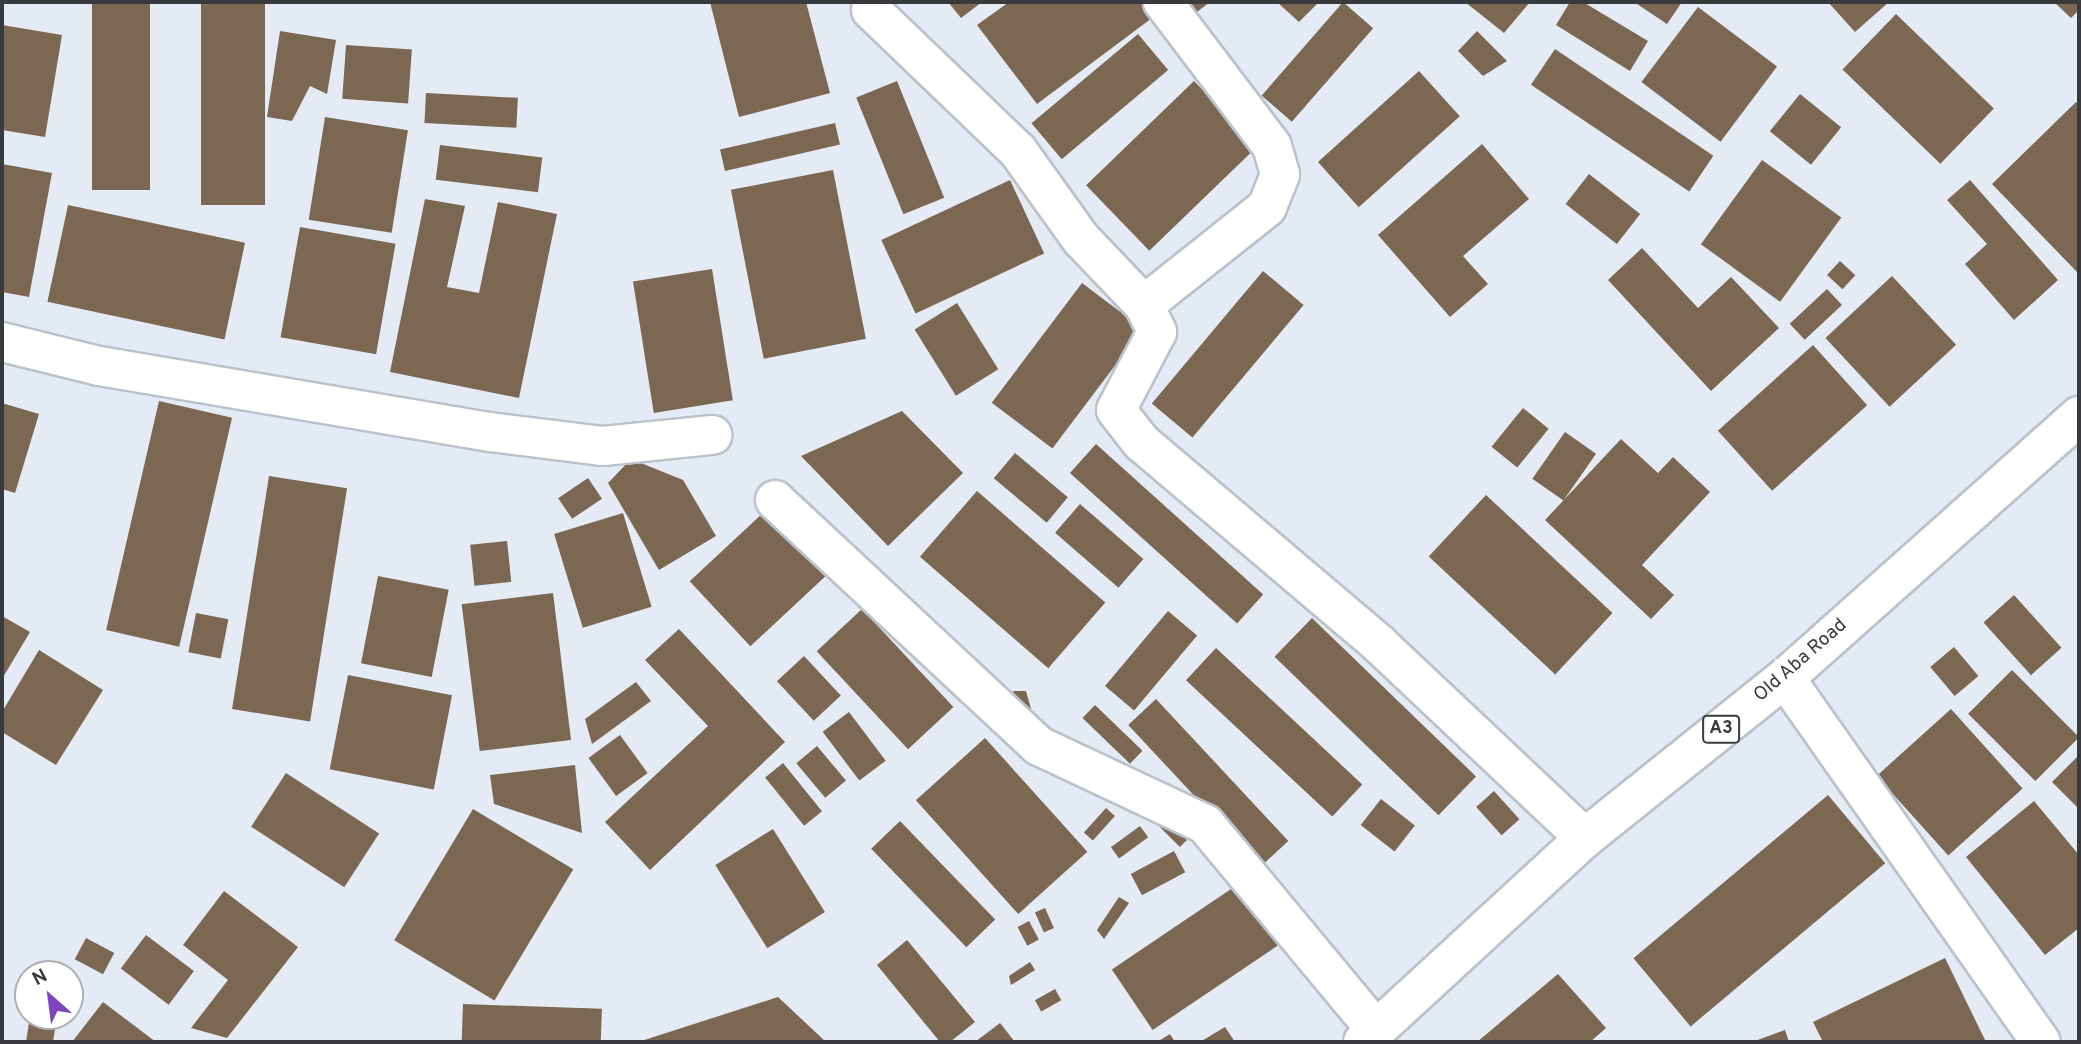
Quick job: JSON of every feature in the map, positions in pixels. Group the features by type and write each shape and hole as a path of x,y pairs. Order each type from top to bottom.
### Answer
{"street":[{"path":"1144,305 1268,207 1280,174 1272,146 1163,2"},
{"path":"870,10 1018,151 1082,239 1144,305 1157,332 1116,410 1141,442 1379,644 1585,838"},
{"path":"2,342 99,366 489,432 603,446 712,435"},
{"name":"Old Aba Road","path":"1370,1036 1585,838 1785,678 2079,416"},
{"path":"775,500 1039,746 1205,824 1370,1036"},
{"path":"1785,678 2041,1042"}],"building":[{"path":"92,2 150,2 150,190 92,190"},
{"path":"201,2 265,2 265,205 201,205"},
{"path":"710,2 806,2 830,93 739,117"},
{"path":"948,2 982,2 961,18"},
{"path":"1009,2 1140,2 1152,18 1037,104 977,25"},
{"path":"1189,2 1210,2 1197,12"},
{"path":"1277,2 1319,2 1299,22"},
{"path":"1343,2 1373,28 1292,122 1262,96"},
{"path":"1465,2 1530,2 1504,33"},
{"path":"1570,2 1583,2 1648,41 1630,71 1556,25"},
{"path":"1634,2 1682,2 1667,24"},
{"path":"1828,2 1889,2 1855,32"},
{"path":"2054,2 2079,2 2079,10 2071,18"},
{"path":"1698,7 1777,67 1720,142 1641,82"},
{"path":"1896,14 1994,108 1940,164 1843,69"},
{"path":"2,25 62,35 45,137 2,130"},
{"path":"280,31 336,40 327,94 310,86 292,121 267,117"},
{"path":"1477,31 1507,61 1483,76 1458,51"},
{"path":"1138,34 1168,70 1062,159 1032,123"},
{"path":"346,45 412,50 408,103 342,99"},
{"path":"1555,49 1713,156 1689,191 1531,85"},
{"path":"1419,71 1460,116 1359,207 1318,162"},
{"path":"897,81 944,198 903,214 856,97"},
{"path":"1194,81 1257,146 1149,251 1086,185"},
{"path":"426,93 518,98 516,128 424,123"},
{"path":"1800,94 1841,127 1811,165 1770,131"},
{"path":"2076,102 2079,105 2077,272 1992,184"},
{"path":"325,117 408,130 392,233 309,220"},
{"path":"835,123 840,144 725,171 720,150"},
{"path":"1482,144 1529,199 1463,256 1488,284 1450,317 1378,235"},
{"path":"440,145 542,158 538,192 436,180"},
{"path":"1762,160 1841,218 1780,302 1701,244"},
{"path":"2,164 52,173 29,297 2,292"},
{"path":"833,170 866,339 764,359 731,190"},
{"path":"1589,174 1640,214 1617,244 1566,204"},
{"path":"1010,180 1044,253 916,313 881,240"},
{"path":"1970,180 2058,280 2014,320 1965,264 1987,244 1947,200"},
{"path":"425,199 465,206 447,287 479,293 498,202 557,214 519,398 390,372"},
{"path":"68,205 245,243 224,339 47,302"},
{"path":"300,227 396,244 376,354 281,337"},
{"path":"1642,248 1698,308 1731,277 1779,328 1711,391 1608,280"},
{"path":"1840,261 1855,275 1842,289 1827,275"},
{"path":"712,269 733,400 654,413 633,282"},
{"path":"1263,271 1304,305 1192,438 1152,404"},
{"path":"1892,276 1956,345 1890,407 1825,338"},
{"path":"1082,283 1143,329 1052,449 992,403"},
{"path":"1827,289 1842,305 1805,340 1790,324"},
{"path":"957,303 998,369 956,396 915,329"},
{"path":"1813,345 1867,405 1772,491 1718,431"},
{"path":"159,401 232,418 179,647 106,630"},
{"path":"2,403 39,414 15,493 2,489"},
{"path":"1523,408 1549,429 1517,468 1492,447"},
{"path":"902,411 963,473 888,546 801,456"},
{"path":"1565,432 1596,454 1563,500 1532,479"},
{"path":"1621,439 1658,473 1673,457 1710,492 1642,565 1674,595 1651,619 1545,520"},
{"path":"1096,444 1263,595 1237,624 1070,473"},
{"path":"1015,453 1068,497 1047,523 994,478"},
{"path":"631,459 683,480 716,536 659,570 608,483"},
{"path":"269,476 347,488 310,721 232,709"},
{"path":"588,478 602,499 572,519 558,498"},
{"path":"977,491 1105,603 1048,668 920,557"},
{"path":"1486,495 1613,613 1555,674 1429,556"},
{"path":"1080,504 1143,559 1118,588 1055,533"},
{"path":"765,511 826,576 750,646 690,581"},
{"path":"623,513 652,607 583,628 554,534"},
{"path":"507,541 511,582 474,586 470,545"},
{"path":"378,576 449,590 432,677 361,663"},
{"path":"553,593 571,740 480,751 462,604"},
{"path":"2014,595 2062,648 2031,675 1984,622"},
{"path":"862,609 953,707 908,749 817,651"},
{"path":"1168,611 1197,635 1134,710 1105,686"},
{"path":"196,613 228,619 221,659 188,652"},
{"path":"2,616 30,632 2,679"},
{"path":"1312,618 1476,776 1438,815 1274,657"},
{"path":"679,629 785,742 650,870 605,822 708,726 645,660"},
{"path":"1954,647 1978,676 1955,696 1930,667"},
{"path":"1216,648 1362,784 1332,817 1186,680"},
{"path":"39,650 103,690 56,765 2,732 2,712"},
{"path":"804,656 841,695 814,721 777,681"},
{"path":"2012,670 2079,737 2035,781 1968,714"},
{"path":"348,675 452,695 434,789 330,769"},
{"path":"636,682 651,701 592,744 585,719"},
{"path":"1013,691 1026,691 1033,716 1022,716"},
{"path":"1156,699 1288,841 1261,867 1128,725"},
{"path":"1095,705 1142,751 1130,764 1082,718"},
{"path":"1951,709 2023,789 1948,855 1877,776"},
{"path":"849,712 886,761 859,781 823,732"},
{"path":"620,735 648,773 616,796 588,758"},
{"path":"985,738 1087,852 1018,914 916,800"},
{"path":"817,746 846,780 825,798 796,763"},
{"path":"2079,755 2079,809 2052,782"},
{"path":"783,763 822,811 804,826 765,777"},
{"path":"575,765 582,833 494,804 490,775"},
{"path":"286,773 379,833 344,887 251,827"},
{"path":"1494,791 1519,819 1502,835 1476,807"},
{"path":"1828,795 1885,863 1691,1026 1633,958"},
{"path":"1381,799 1415,825 1395,851 1361,825"},
{"path":"2034,801 2079,855 2079,928 2045,955 1966,857"},
{"path":"1106,808 1115,816 1093,841 1084,833"},
{"path":"473,809 573,869 494,1000 394,940"},
{"path":"1165,818 1187,840 1180,847 1158,825"},
{"path":"900,821 995,920 966,947 871,849"},
{"path":"1140,826 1148,837 1119,858 1111,847"},
{"path":"773,829 825,912 767,948 715,865"},
{"path":"1174,851 1185,872 1142,895 1131,874"},
{"path":"1237,885 1278,946 1153,1030 1112,969"},
{"path":"224,891 298,947 227,1038 191,1028 228,980 183,945"},
{"path":"1119,897 1129,903 1104,939 1097,930"},
{"path":"1045,908 1054,928 1044,933 1035,912"},
{"path":"1029,921 1039,940 1027,946 1018,927"},
{"path":"146,935 194,971 169,1005 121,969"},
{"path":"86,938 114,953 103,974 84,964 84,960 76,960"},
{"path":"907,940 975,1022 950,1042 940,1042 877,965"},
{"path":"1945,958 1986,1042 1823,1042 1813,1022"},
{"path":"1030,962 1035,970 1011,985 1009,976"},
{"path":"1558,974 1606,1028 1590,1042 1477,1042"},
{"path":"1055,989 1061,1000 1041,1012 1035,1000"},
{"path":"778,997 826,1042 638,1042"},
{"path":"103,1002 156,1042 72,1042 84,1030"},
{"path":"463,1004 602,1009 601,1042 462,1042"},
{"path":"1000,1023 1015,1042 975,1042"},
{"path":"1225,1027 1235,1042 1200,1042"},
{"path":"28,1030 55,1030 53,1042 26,1042"},
{"path":"1785,1030 1789,1042 1752,1042"},
{"path":"1170,1034 1175,1042 1157,1042"}]}
